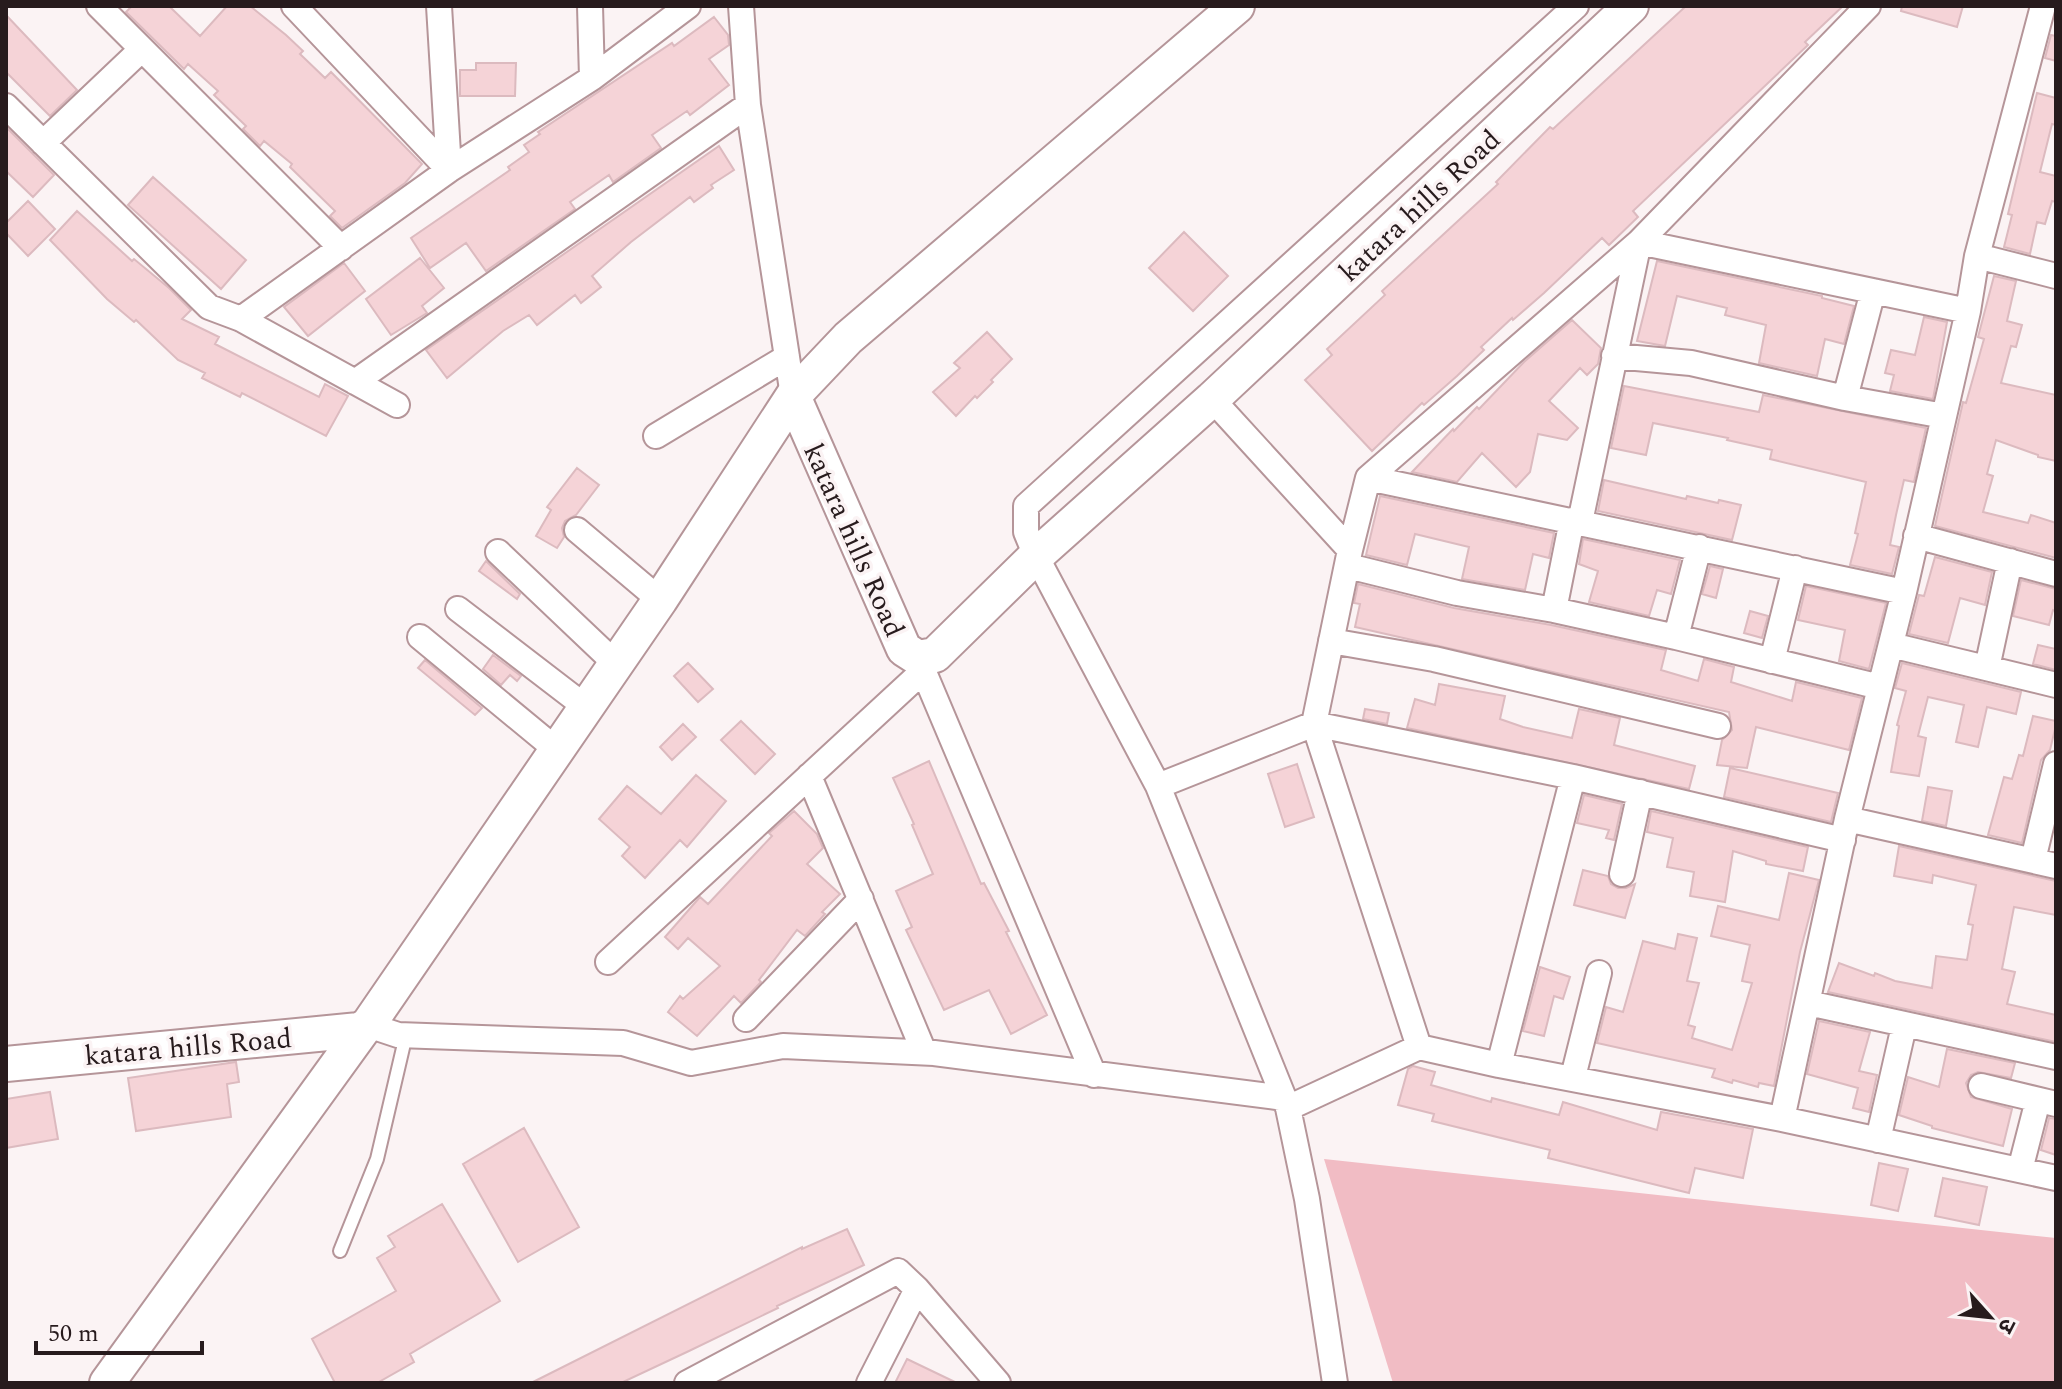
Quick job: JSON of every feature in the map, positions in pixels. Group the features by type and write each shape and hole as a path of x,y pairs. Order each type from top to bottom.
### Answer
{"main road":[{"path":"793,396 848,338 1237,6"},
{"name":"katara hills Road","path":"793,396 904,649 920,664 935,655 1036,556 1212,399 1631,6"},
{"name":"katara hills Road","path":"6,1064 384,1031 558,751 793,396"},
{"path":"107,1383 384,1031"}],"street":[{"path":"99,6 341,248"},
{"path":"294,6 449,170"},
{"path":"439,6 449,170"},
{"path":"590,6 592,78"},
{"path":"241,319 449,170 592,78 688,6"},
{"path":"741,6 748,105 793,396"},
{"path":"1335,1383 1307,1199 1286,1103 1158,786 1036,556 1026,532 1026,506 1576,6"},
{"path":"1419,1047 1314,724 1368,478 1639,242 1868,6"},
{"path":"1782,1119 1845,830 1904,592 1968,311 1977,256 2043,6"},
{"path":"43,143 142,49"},
{"path":"355,382 748,105"},
{"path":"6,106 209,307 241,319 397,405"},
{"path":"1639,242 1968,311"},
{"path":"1554,610 1639,242"},
{"path":"1977,256 2056,276"},
{"path":"1845,398 1873,291"},
{"path":"1614,356 1691,363 1845,398 1944,416"},
{"path":"656,436 787,357"},
{"path":"1212,399 1349,558 1457,593 1554,610 1676,637 1880,687"},
{"path":"1368,478 1904,592"},
{"path":"577,530 660,600"},
{"path":"1916,536 2056,574"},
{"path":"1676,637 1699,547"},
{"path":"498,552 616,664"},
{"path":"1987,668 2010,561"},
{"path":"1772,661 1795,568"},
{"path":"458,609 587,708"},
{"path":"420,637 558,751"},
{"path":"1331,641 1434,659 1718,726"},
{"path":"1891,645 2056,685"},
{"path":"608,962 809,776 920,664 1094,1075"},
{"path":"1158,786 1314,724 1640,792 2044,863 2056,764"},
{"path":"809,776 924,1052"},
{"path":"1499,1065 1573,777"},
{"path":"1622,874 1640,792"},
{"path":"746,1019 861,899"},
{"path":"1573,1077 1599,973"},
{"path":"1808,1003 2056,1057"},
{"path":"1878,1140 1904,1026"},
{"name":"katara hills Road","path":"384,1031 623,1043 691,1063 783,1046 924,1052 1286,1103"},
{"path":"1286,1103 1419,1047 1782,1119 2056,1178"},
{"path":"1981,1086 2047,1102 2020,1170"},
{"path":"687,1383 898,1271 998,1383"},
{"path":"869,1383 917,1289"}],"lane":[{"path":"340,1251 377,1159 384,1031"}],"shaded area":[{"path":"1324,1159 2056,1238 2056,1383 1393,1383"}],"building":[{"path":"132,6 169,6 200,36 227,6 250,6 303,51 300,54 325,78 331,72 422,164 405,183 342,228 330,216 335,211 290,167 292,164 264,141 260,146 243,129 246,126 214,95 218,91 188,64 184,69 126,12"},
{"path":"1686,6 1843,6 1805,42 1808,45 1633,211 1638,217 1609,245 1602,238 1481,347 1484,350 1457,376 1424,405 1422,403 1372,451 1305,380 1332,355 1327,349 1385,295 1382,291 1498,184 1496,182 1550,127 1553,129"},
{"path":"1902,6 1963,6 1957,27 1901,11"},
{"path":"6,15 77,90 50,116 6,72"},
{"path":"714,17 728,35 729,45 709,59 729,85 690,115 687,111 652,135 661,148 613,182 609,175 570,202 575,209 486,271 466,243 430,268 411,238 510,170 508,167 529,152 524,145 540,134 538,132"},
{"path":"2051,35 2056,36 2056,61 2045,58"},
{"path":"476,63 516,63 515,96 460,96 460,70 476,70"},
{"path":"2037,93 2056,98 2056,125 2052,124 2040,172 2056,176 2056,202 2052,201 2045,224 2037,222 2030,254 2004,247 2012,215 2008,214"},
{"path":"6,127 54,175 33,197 6,171"},
{"path":"719,146 734,170 711,185 713,188 694,202 690,197 592,276 601,287 581,303 575,295 537,325 529,315 503,331 447,378 426,350"},
{"path":"153,177 246,260 221,289 128,205"},
{"path":"28,201 55,229 28,256 6,233 6,223"},
{"path":"77,211 132,261 134,259 169,288 191,310 182,319 219,337 215,344 319,397 325,384 348,396 326,436 242,393 240,397 202,378 205,373 178,360 136,320 134,322 107,299 50,240"},
{"path":"1184,232 1228,276 1193,311 1149,268"},
{"path":"420,258 444,288 422,306 427,313 391,335 366,299"},
{"path":"1657,261 1822,296 1854,306 1844,344 1825,339 1817,376 1759,363 1766,325 1725,315 1727,308 1677,296 1665,346 1637,341"},
{"path":"344,263 365,291 308,336 284,307"},
{"path":"1994,276 2016,281 2007,321 2022,325 2016,347 2011,346 2001,383 2056,395 2056,461 1996,440 1987,474 1993,476 1983,512 2028,523 2031,515 2056,523 2056,558 1935,526 1963,402 1966,403 1984,339 1978,337"},
{"path":"1924,317 1947,322 1933,399 1890,391 1894,375 1885,373 1891,350 1915,355"},
{"path":"1572,320 1601,348 1598,364 1587,375 1580,368 1549,401 1578,428 1567,440 1538,434 1530,472 1516,487 1482,453 1457,482 1412,472 1453,429 1477,407 1479,409 1524,362"},
{"path":"987,332 1012,359 991,380 993,382 956,416 933,392 960,368 954,363"},
{"path":"1624,386 1759,412 1763,395 1926,428 1914,482 1904,480 1890,545 1899,547 1892,574 1850,565 1866,482 1770,459 1772,450 1653,423 1646,455 1611,448"},
{"path":"577,468 599,485 576,515 565,521 562,528 564,537 557,548 536,536 551,510 547,507"},
{"path":"1604,480 1686,499 1687,496 1741,505 1732,540 1598,511"},
{"path":"1380,496 1554,533 1549,558 1533,554 1525,590 1462,579 1469,547 1415,534 1407,565 1366,555"},
{"path":"1583,539 1680,560 1671,594 1657,590 1649,616 1589,602 1598,571 1579,564"},
{"path":"1935,557 1992,572 1985,605 1960,598 1948,643 1909,634 1919,595 1924,596"},
{"path":"486,561 520,594 517,599 479,571"},
{"path":"1710,566 1723,569 1716,598 1702,594"},
{"path":"2021,580 2056,589 2056,611 2053,610 2049,625 2013,616"},
{"path":"1358,584 1454,608 1666,650 1661,670 1698,681 1704,659 1734,667 1731,682 1792,701 1796,682 1862,698 1849,750 1756,727 1747,768 1717,765 1722,740 1732,730 1729,712 1355,627 1360,604 1354,603"},
{"path":"1806,586 1886,603 1869,669 1839,661 1845,630 1798,620"},
{"path":"1750,611 1768,616 1762,638 1744,633"},
{"path":"2038,645 2056,649 2056,670 2033,664"},
{"path":"493,655 521,676 517,681 510,675 501,685 483,669"},
{"path":"425,660 482,708 475,715 418,668"},
{"path":"688,663 713,689 698,702 674,676"},
{"path":"1902,663 2021,692 2016,714 1987,707 1978,747 1956,742 1964,705 1928,697 1918,736 1926,738 1919,776 1891,772 1897,725 1906,691 1895,688"},
{"path":"1439,684 1505,696 1500,719 1572,738 1579,709 1620,718 1614,745 1695,766 1689,789 1407,728 1415,699 1435,705"},
{"path":"1365,709 1389,713 1387,724 1363,719"},
{"path":"2033,716 2056,721 2056,725 2050,750 2041,760 2022,843 1988,835 2004,777 2012,779 2019,755 2023,756"},
{"path":"741,721 775,754 755,774 721,740"},
{"path":"683,724 696,737 672,760 660,747"},
{"path":"929,761 981,884 984,883 1009,931 1006,932 1047,1015 1011,1034 989,990 944,1010 906,930 912,927 896,891 933,874 893,778"},
{"path":"1297,764 1314,817 1285,827 1268,774"},
{"path":"1730,768 1838,793 1831,822 1724,797"},
{"path":"696,775 726,801 687,847 680,840 645,878 622,856 630,847 599,819 627,786 661,814"},
{"path":"1928,787 1952,791 1946,826 1922,821"},
{"path":"1584,795 1622,804 1614,840 1606,838 1609,830 1577,823"},
{"path":"794,811 817,834 823,848 807,864 840,894 805,936 797,930 759,980 761,982 741,1003 734,996 697,1036 668,1012 680,996 683,999 720,966 688,938 678,949 665,937 700,897 708,904 772,836 769,833"},
{"path":"1651,811 1808,847 1803,871 1766,864 1766,861 1733,851 1725,902 1690,896 1694,872 1667,867 1673,838 1647,832"},
{"path":"1899,846 2056,881 2056,915 2014,907 2002,969 2015,972 2007,1004 2056,1015 2056,1042 1828,992 1839,963 1874,976 1875,973 1895,981 1932,988 1936,956 1967,960 1973,925 1968,924 1976,885 1933,875 1932,883 1894,876"},
{"path":"1583,870 1608,876 1611,884 1618,888 1635,884 1625,918 1574,905"},
{"path":"1789,873 1819,880 1800,952 1774,1086 1759,1083 1758,1087 1733,1080 1732,1083 1712,1077 1715,1069 1597,1043 1606,1007 1623,1012 1643,941 1675,949 1678,934 1697,938 1687,981 1699,983 1688,1025 1695,1027 1692,1038 1732,1050 1752,983 1742,981 1750,945 1711,936 1718,906 1779,920"},
{"path":"1540,967 1570,977 1563,999 1554,996 1544,1036 1523,1031"},
{"path":"1819,1021 1870,1032 1859,1071 1877,1075 1869,1112 1853,1108 1858,1088 1807,1074"},
{"path":"1947,1049 2015,1063 2011,1078 1978,1072 1971,1075 1966,1083 1971,1097 2012,1109 2003,1146 1932,1128 1899,1115 1908,1077 1939,1087"},
{"path":"236,1062 239,1082 227,1084 231,1117 136,1131 128,1078"},
{"path":"1413,1066 1435,1072 1431,1085 1491,1102 1492,1098 1559,1115 1563,1102 1657,1130 1661,1112 1753,1129 1743,1178 1695,1168 1689,1193 1548,1158 1550,1150 1432,1121 1434,1114 1398,1105 1408,1069"},
{"path":"50,1092 58,1139 6,1148 6,1099"},
{"path":"2049,1118 2056,1119 2056,1155 2041,1150"},
{"path":"524,1128 579,1227 518,1262 463,1164"},
{"path":"1879,1163 1908,1169 1898,1211 1871,1205"},
{"path":"1943,1178 1987,1187 1979,1225 1935,1216"},
{"path":"442,1204 500,1301 410,1354 414,1362 377,1383 335,1383 312,1339 396,1291 377,1258 395,1247 388,1236"},
{"path":"847,1229 864,1265 778,1308 621,1383 531,1383 802,1247"},
{"path":"907,1359 957,1383 895,1383"}]}
